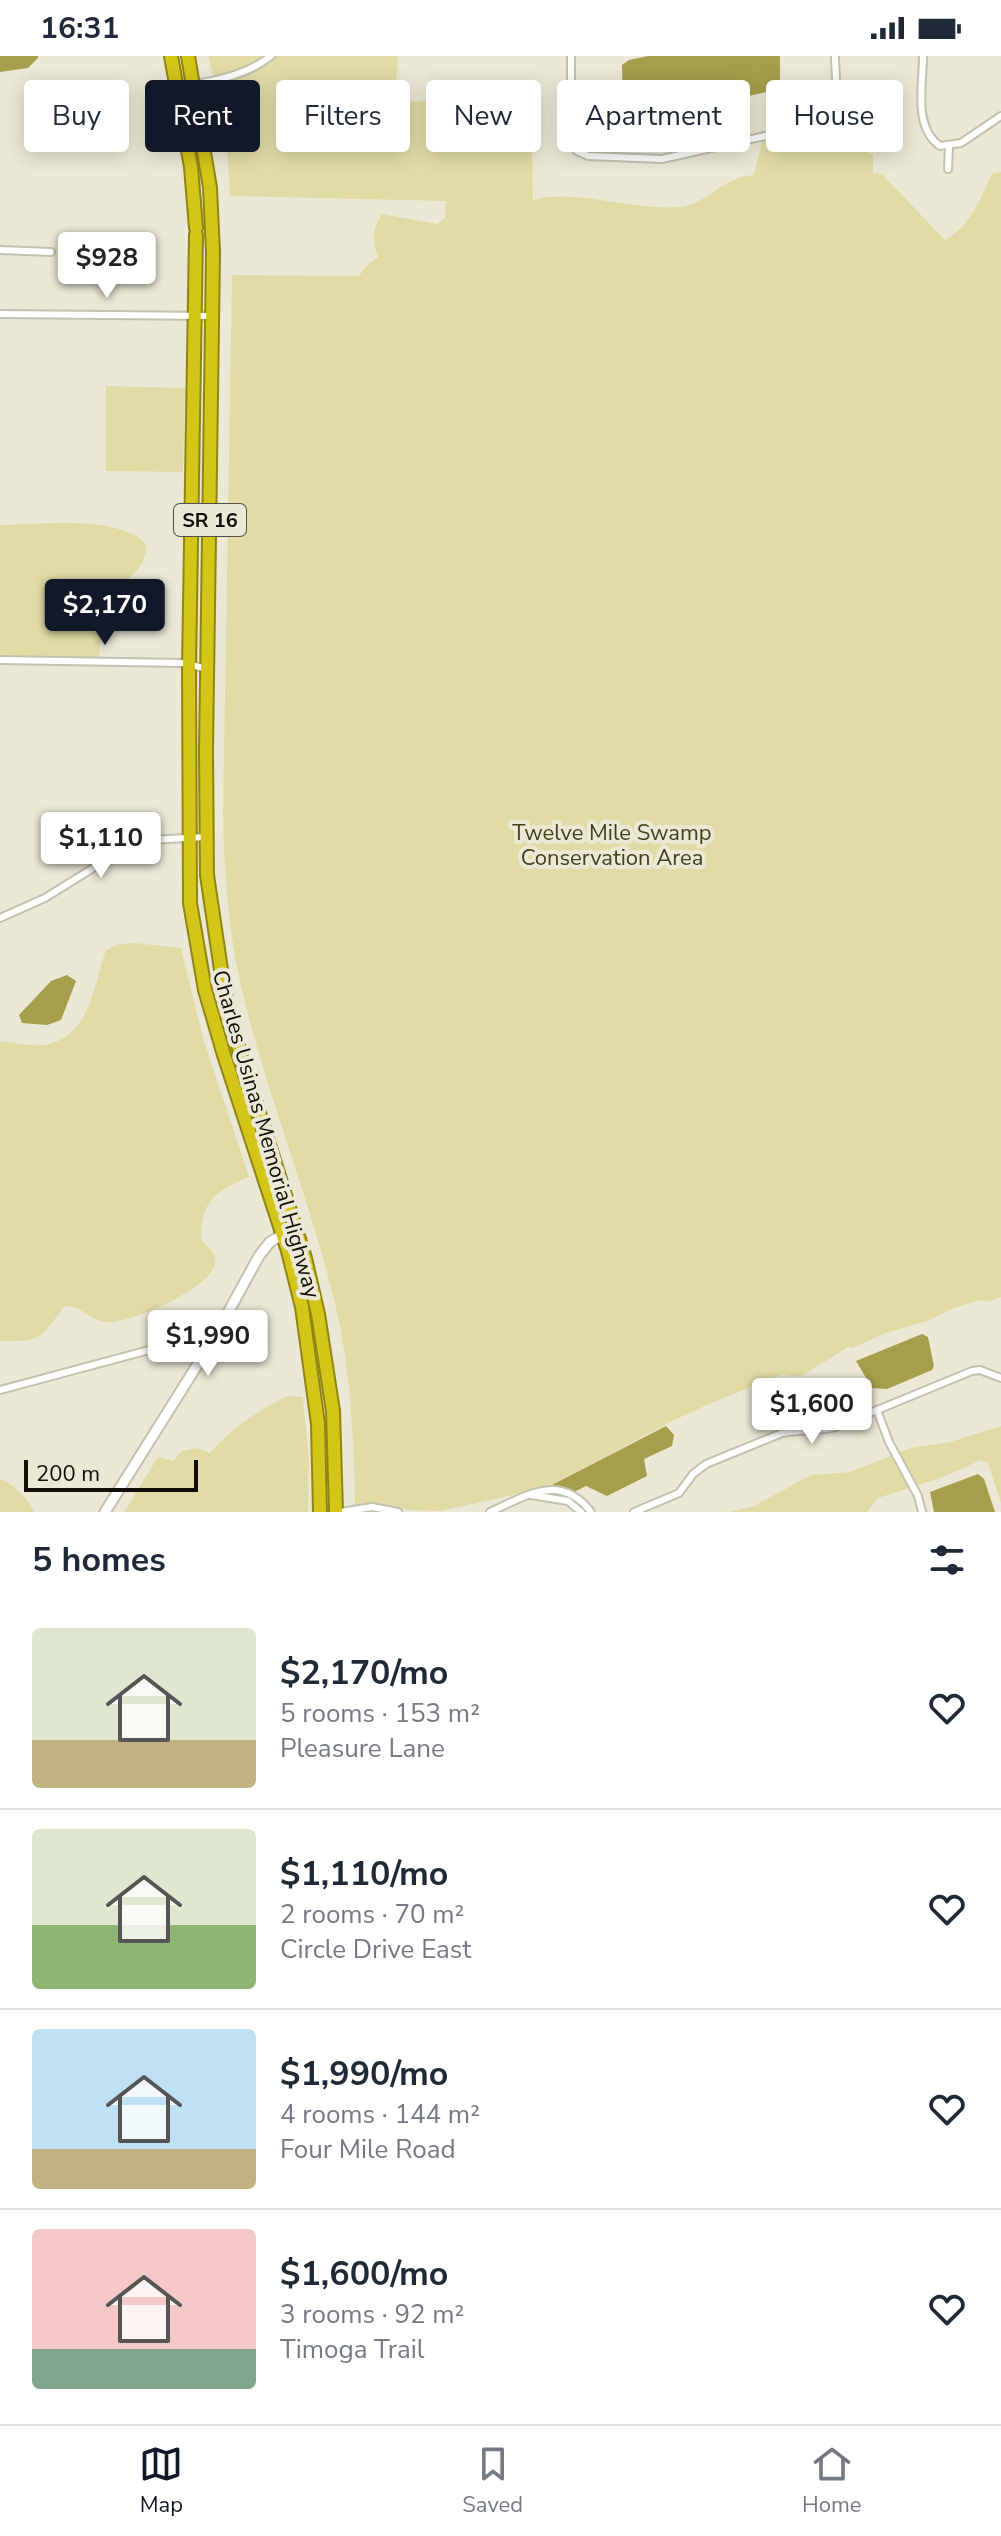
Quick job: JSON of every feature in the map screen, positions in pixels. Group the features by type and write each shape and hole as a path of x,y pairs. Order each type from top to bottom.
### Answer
{"highway":[{"name":"Charles Usinas Memorial Highway","path":"171,56 176,80"},
{"name":"Charles Usinas Memorial Highway","path":"188,56 192,80"},
{"name":"Charles Usinas Memorial Highway","path":"188,152 196,232 189,667 190,903 200,968 224,1055 282,1234 302,1307 318,1424 320,1512"},
{"name":"Charles Usinas Memorial Highway","path":"204,152 210,188 213,316 206,837 210,904 224,990 240,1053 295,1228 318,1314 331,1390 337,1512"},
{"path":"318,1424 323,1498 325,1506 337,1512"}],"main road":[{"path":"105,1512 213,1340 259,1256 270,1242 295,1228"}],"street":[{"path":"214,80 252,69 271,56"},
{"path":"571,56 571,143 577,151 599,158 662,159 765,136 778,136 805,145 824,141 832,132 835,119 835,56"},
{"path":"923,56 922,123 930,139 940,146 961,143 1001,116"},
{"path":"948,169 949,146"},
{"path":"0,250 51,252"},
{"path":"0,314 213,316"},
{"path":"0,660 182,663 208,669"},
{"path":"0,918 45,898 130,845 148,840 206,837"},
{"path":"0,1390 188,1340 213,1340"},
{"path":"634,1512 679,1493 698,1469 782,1433 823,1430 972,1371 980,1370 1001,1378"},
{"path":"877,1410 889,1442 918,1496 922,1512"},
{"path":"490,1512 538,1491 559,1490 578,1499 591,1512"},
{"path":"527,1495 568,1501 581,1512"},
{"path":"337,1512 372,1507 398,1512"}],"green space":[{"name":"Twelve Mile Swamp Conservation Area","path":"208,56 398,56 396,80 276,80 276,152 410,152 410,102 426,102 426,152 532,152 533,200 566,197 644,206 689,206 729,182 754,175 763,136 766,137 766,152 868,152 873,155 873,173 882,174 945,240 968,220 992,174 1001,172 1001,1297 954,1308 927,1321 848,1347 800,1377 782,1374 707,1405 548,1487 441,1511 355,1506 351,1407 336,1308 314,1226 250,1023 232,940 227,898 223,813 232,275 359,276 378,257 374,235 382,214 437,224 445,218 446,201 230,196 227,152 260,152 260,80 213,80"},
{"path":"106,386 185,388 183,472 106,471"},
{"path":"0,525 98,525 117,528 146,544 143,560 135,572 127,580 100,586 86,608 100,630 99,660 0,659"},
{"path":"119,944 181,948 203,1038 249,1177 219,1193 207,1206 201,1238 214,1255 213,1269 189,1291 151,1311 116,1322 104,1322 65,1306 40,1336 0,1341 0,1041 44,1045 60,1040 72,1031 88,1007 106,950"},
{"path":"287,1396 303,1397 309,1460 308,1512 124,1512 158,1457 173,1461 182,1451 198,1448 210,1453 227,1435"},
{"path":"1001,1426 1001,1503 988,1463 981,1460 943,1477 878,1498 867,1512 730,1512 754,1506 811,1475 850,1472 911,1448 950,1442"},
{"path":"0,1479 20,1492 34,1512 0,1512"}],"shaded area":[{"path":"0,56 38,58 28,68 0,72"},
{"path":"648,56 780,56 780,80 766,80 766,92 750,96 750,80 622,80 622,65 629,60"},
{"path":"67,975 76,981 61,1020 47,1025 22,1023 19,1015 51,981"},
{"path":"922,1334 928,1337 934,1366 932,1370 887,1389 872,1388 856,1361"},
{"path":"666,1426 674,1435 672,1446 644,1459 647,1476 607,1496 586,1486 574,1492 548,1487"},
{"path":"978,1474 984,1479 995,1512 934,1512 930,1492"}]}
